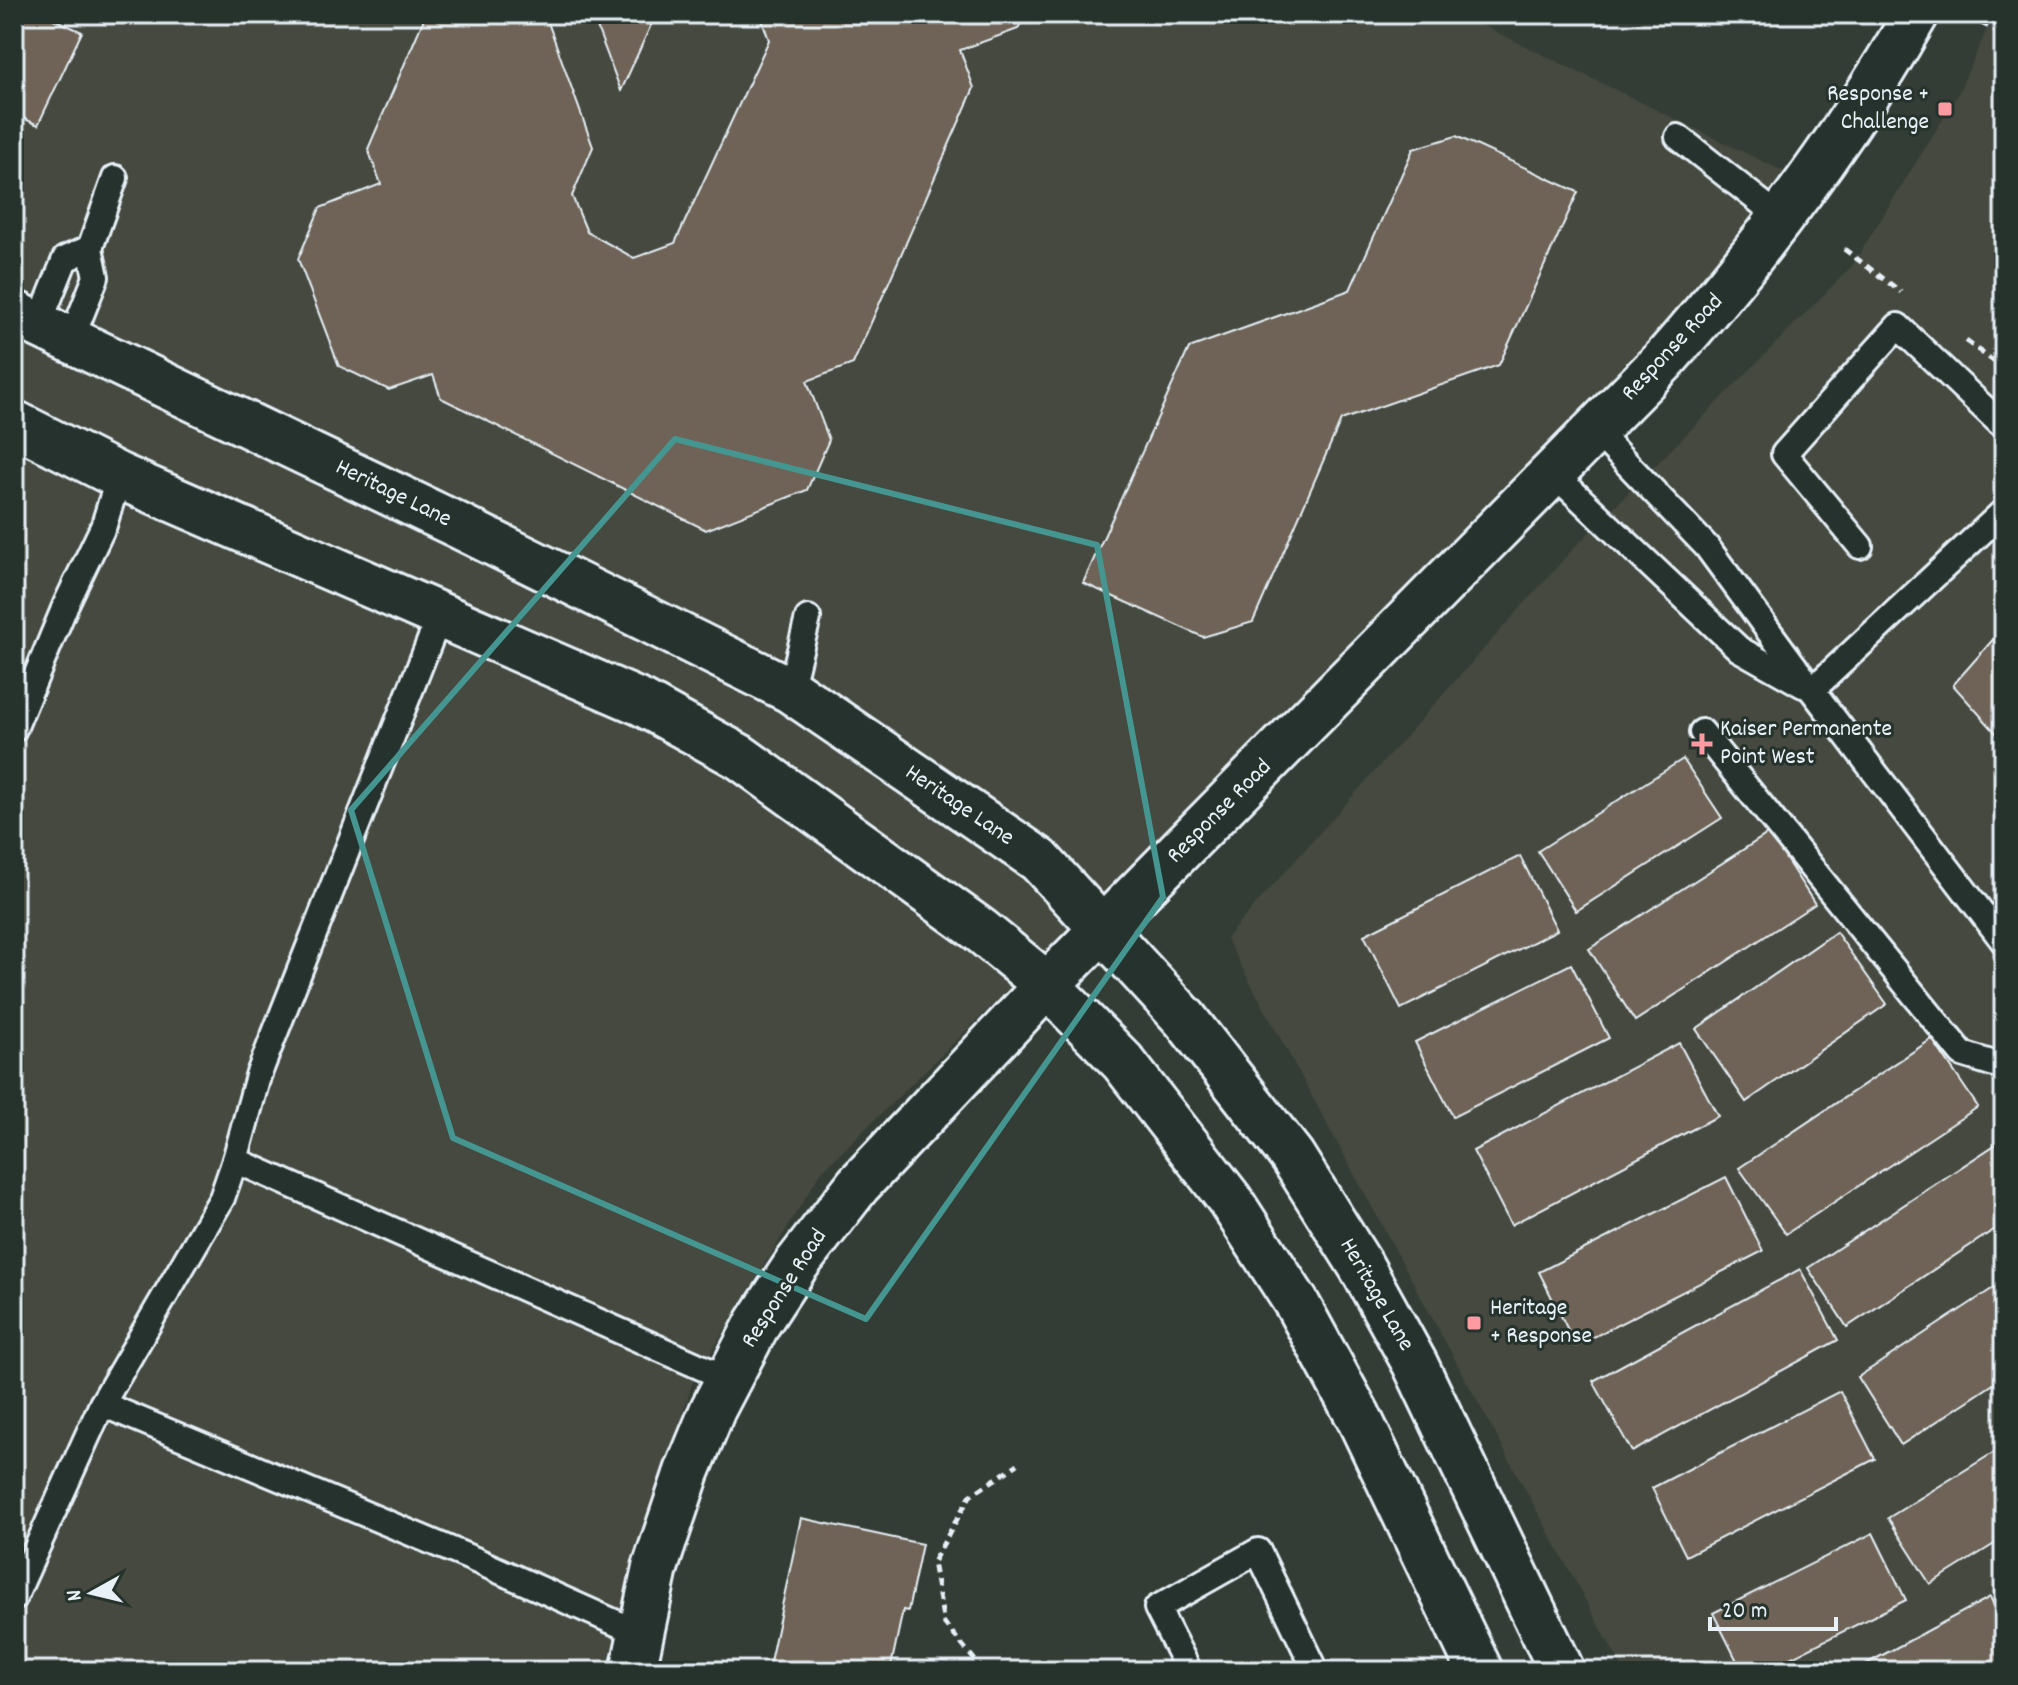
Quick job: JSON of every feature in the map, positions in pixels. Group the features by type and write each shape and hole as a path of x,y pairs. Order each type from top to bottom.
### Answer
{"main road":[{"name":"Response Road","path":"637,1652 655,1568 687,1472 713,1409 758,1323 796,1265 858,1185 1047,985 1664,360 1730,287 1782,219 1883,72 1916,14"},
{"name":"Heritage Lane","path":"41,326 457,525 790,690 1039,860 1185,1019 1292,1156 1361,1266 1420,1372 1562,1671"},
{"path":"14,423 119,476 642,703 740,757 980,930 1047,985 1123,1062 1230,1200 1297,1304 1358,1416 1480,1671"}],"lane":[{"path":"1678,137 1782,219"},
{"path":"41,326 96,277 90,248 115,178"},
{"path":"41,326 65,259 90,248"},
{"path":"1860,546 1784,454 1898,326 2004,427"},
{"path":"1595,430 1707,547 2004,942"},
{"path":"1553,473 1739,649 1812,690"},
{"path":"14,729 66,604 104,525 119,476"},
{"path":"1812,690 2004,511"},
{"path":"14,1598 102,1404 222,1198 258,1076 440,615"},
{"path":"790,690 808,618"},
{"path":"1702,732 1962,1054 2004,1067"},
{"path":"235,1160 728,1379"},
{"path":"102,1404 473,1559 637,1652"},
{"path":"1189,1671 1157,1608 1258,1551 1316,1671"}],"path":[{"path":"1981,23 2004,34"},
{"path":"984,1671 944,1623 933,1562 970,1496 1018,1464"}],"highlighted area":[{"path":"675,439 1097,545 1163,897 866,1319 453,1138 351,810"}],"shaded area":[{"path":"14,14 1459,14 1793,176 1548,507 1071,929 821,1172 692,1384 605,1671 14,1671"},
{"name":"Kaiser Permanente Point West","path":"1994,14 2004,14 2004,1671 1624,1671 1226,938 1573,549 1852,266 1957,96"}],"building":[{"path":"14,14 43,14 82,32 38,125 14,114"},
{"path":"426,14 545,14 593,147 572,196 587,232 634,258 675,243 769,40 760,14 1025,14 1018,29 960,50 974,88 853,364 807,381 829,440 807,490 706,530 441,398 433,375 389,390 339,366 298,259 320,208 381,184 368,149"},
{"path":"592,14 656,14 621,91"},
{"path":"1456,136 1578,192 1499,365 1341,420 1253,622 1203,637 1083,583 1189,348 1350,290 1413,149"},
{"path":"2004,627 2004,742 1953,685"},
{"path":"1683,759 1722,818 1576,911 1538,851"},
{"path":"1769,833 1815,904 1635,1021 1589,949"},
{"path":"1520,856 1557,930 1401,1009 1364,935"},
{"path":"1836,932 1887,1004 1746,1102 1696,1029"},
{"path":"1571,964 1609,1038 1453,1117 1415,1042"},
{"path":"1932,1039 1978,1107 1786,1234 1739,1168"},
{"path":"1679,1043 1718,1116 1511,1225 1473,1151"},
{"path":"2001,1141 2004,1146 2004,1223 1847,1327 1808,1268"},
{"path":"1726,1177 1763,1251 1576,1346 1539,1272"},
{"path":"1800,1269 1838,1340 1632,1452 1593,1381"},
{"path":"2004,1281 2004,1377 1901,1445 1858,1377"},
{"path":"1840,1391 1875,1459 1686,1556 1652,1488"},
{"path":"2004,1446 2004,1538 1930,1584 1888,1518"},
{"path":"801,1518 922,1544 908,1611 903,1610 890,1671 768,1671"},
{"path":"1873,1533 1906,1600 1764,1671 1742,1671 1713,1613"},
{"path":"1990,1597 2004,1624 2004,1671 1853,1671"}],"place":[{"name":"Response + Challenge","path":"1945,109"},
{"name":"Kaiser Permanente Point West","path":"1702,744"},
{"name":"Heritage + Response","path":"1474,1323"}]}
